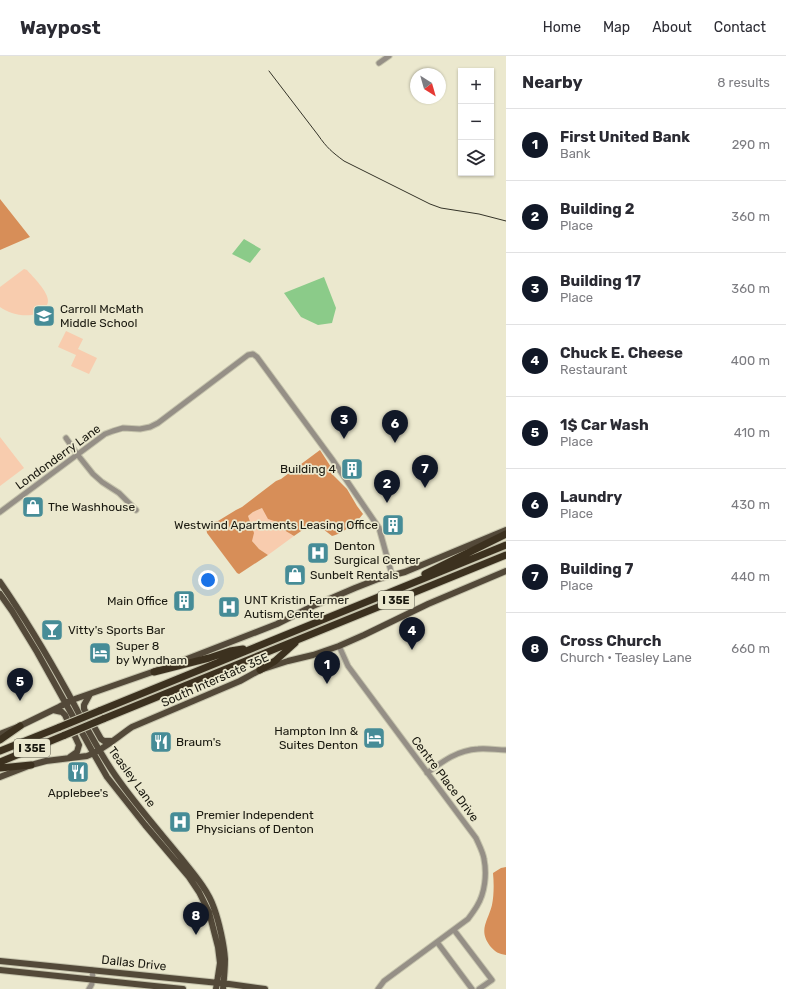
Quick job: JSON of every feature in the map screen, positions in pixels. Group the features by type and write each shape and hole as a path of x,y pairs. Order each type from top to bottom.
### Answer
{"highway":[{"path":"394,592 419,577 506,534"},
{"name":"I 35E","path":"0,751 394,592 506,545"},
{"name":"I 35E","path":"0,762 506,555"},
{"path":"494,560 506,559"},
{"path":"260,670 275,661 298,640"},
{"path":"154,672 230,651 255,647"},
{"path":"0,740 20,726"},
{"path":"0,768 31,765"}],"main road":[{"path":"0,734 20,726 69,701 203,654 288,619 313,606 355,588 412,569 506,530"},
{"name":"South Interstate 35E","path":"0,777 46,761 87,756 107,746 134,726 233,684 260,670 339,646 428,604 506,571"},
{"name":"Teasley Lane","path":"0,582 18,607 45,652 96,752 107,777 129,799 193,873 209,896 214,908 225,957 220,986"},
{"name":"Teasley Lane","path":"0,594 69,701"},
{"path":"12,611 18,607"},
{"path":"90,694 84,705 84,709 101,739 104,741 112,741"},
{"path":"53,710 62,712 65,715 79,745 77,752 73,756 67,758"},
{"name":"Dallas Drive","path":"0,961 145,976 220,986 265,989"},
{"name":"Dallas Drive","path":"0,970 183,989"},
{"path":"118,982 122,979 144,980 145,976"}],"street":[{"path":"379,63 389,56"},
{"name":"Londonderry Lane","path":"0,512 105,434 113,430 123,428 150,427 158,423 248,355 253,354 257,357 332,459 379,528 392,575"},
{"path":"66,438 84,464 102,482 119,493 136,510"},
{"name":"Centre Place Drive","path":"339,646 348,666 476,838 482,850 484,860 485,879 483,894 478,905 468,919 384,981 378,989"},
{"path":"427,773 442,761 461,752 478,749 506,750"},
{"path":"454,930 492,980 479,989"},
{"path":"437,942 472,989"},
{"path":"89,989 93,984 92,970"}],"shaded area":[{"path":"0,199 30,237 0,250"},
{"path":"244,239 261,249 250,263 232,254"},
{"path":"24,269 27,270 40,284 46,293 48,302 44,309 28,315 16,314 0,307 0,287"},
{"path":"324,277 336,308 332,323 318,325 301,317 284,293"},
{"path":"66,331 83,339 78,349 97,358 89,374 71,366 76,355 58,347"},
{"path":"0,437 24,468 0,486"},
{"path":"320,450 331,467 331,473 347,489 363,514 357,521 336,535 332,536 314,522 294,536 284,530 285,524 268,519 262,508 253,512 248,516 254,533 252,541 259,549 268,555 239,574 237,573 207,533 206,527 208,523 218,521 242,507"},
{"path":"262,508 280,523 285,524 284,530 294,536 268,555 259,549 252,541 248,516"},
{"path":"506,867 506,955 497,952 490,946 486,940 484,930 493,901 493,873"}],"railway":[{"path":"269,71 324,143 344,161 430,204 441,208 479,214 506,221"}],"place":[{"name":"Carroll McMath Middle School","path":"44,316"},
{"name":"Building 17","path":"344,439"},
{"name":"Laundry","path":"395,443"},
{"name":"Building 4","path":"352,469"},
{"name":"Building 7","path":"425,488"},
{"name":"Building 2","path":"387,503"},
{"name":"The Washhouse","path":"33,507"},
{"name":"Westwind Apartments Leasing Office","path":"393,525"},
{"name":"Denton Surgical Center","path":"318,553"},
{"name":"Sunbelt Rentals","path":"295,575"},
{"name":"Main Office","path":"184,601"},
{"name":"UNT Kristin Farmer Autism Center","path":"229,607"},
{"name":"Vitty's Sports Bar","path":"52,630"},
{"name":"Chuck E. Cheese","path":"412,650"},
{"name":"Super 8 by Wyndham","path":"100,653"},
{"name":"First United Bank","path":"327,684"},
{"name":"1$ Car Wash","path":"20,701"},
{"name":"Hampton Inn & Suites Denton","path":"374,738"},
{"name":"Braum's","path":"161,742"},
{"name":"Applebee's","path":"78,772"},
{"name":"Premier Independent Physicians of Denton","path":"180,822"},
{"name":"Cross Church","path":"196,935"}]}
